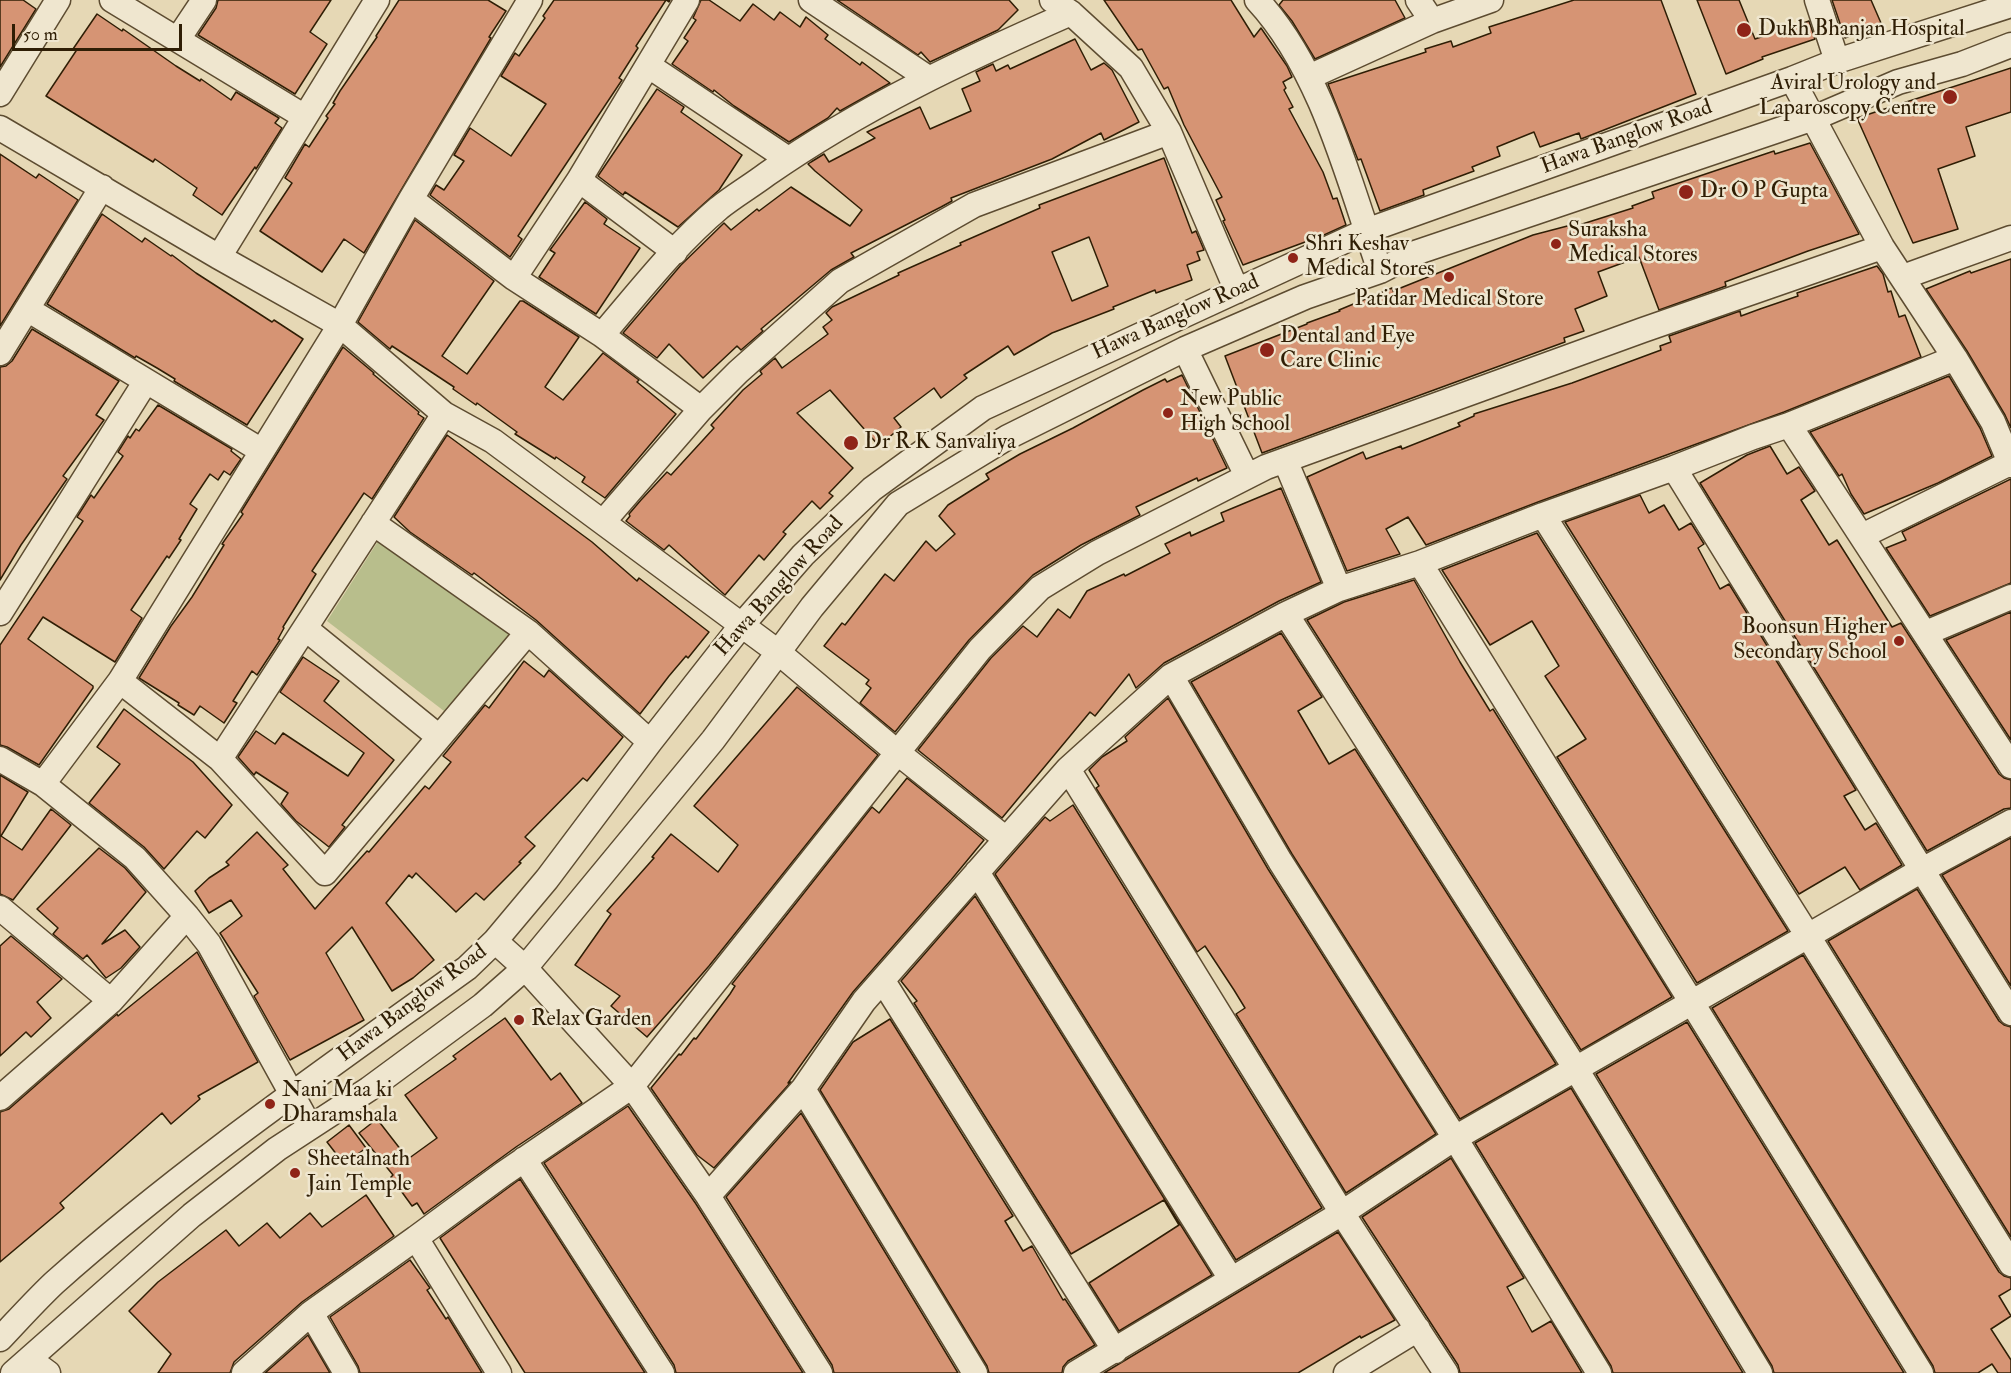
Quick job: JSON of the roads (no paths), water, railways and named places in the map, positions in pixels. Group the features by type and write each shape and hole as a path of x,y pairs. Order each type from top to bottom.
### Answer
{"street":[{"path":"0,94 58,0"},
{"path":"112,0 305,117"},
{"path":"178,39 204,0"},
{"path":"219,257 377,0"},
{"path":"43,784 120,681 340,326 411,199 530,0"},
{"path":"514,278 579,180 687,0"},
{"path":"811,0 928,78"},
{"path":"1257,0 1273,18 1309,77 1322,104 1380,271"},
{"path":"1418,0 1432,21"},
{"path":"1309,77 1432,21 1491,0"},
{"path":"1817,0 1837,61"},
{"name":"Hawa Banglow Road","path":"0,1339 52,1285 132,1216 466,968 495,941 547,879 741,626 803,555 872,489 983,408 1366,231 1837,61 2011,5"},
{"path":"602,335 675,252 719,208 788,159 841,126 1061,6 1131,68 1169,132 1237,291"},
{"name":"Hawa Banglow Road","path":"30,1368 192,1215 276,1149 369,1089 483,1005 525,968 712,740 778,652 898,504 1008,437 1185,349 1305,297 1380,271 1415,254 1814,118 1898,82 1962,64 2011,45"},
{"path":"649,66 788,159"},
{"path":"1791,79 1882,247 1955,358 2002,418 2010,464 1862,536"},
{"path":"0,128 340,326 444,414 493,441 778,652 898,753 1006,839"},
{"path":"603,522 701,409 738,372 840,280 974,205 1169,132"},
{"path":"579,180 675,252"},
{"path":"0,353 102,187"},
{"path":"411,199 514,278 602,335 701,409"},
{"path":"1903,277 2011,238"},
{"path":"244,1373 311,1313 524,1159 632,1086 980,648 1041,588 1097,553 1246,476 1285,459 1882,247"},
{"path":"27,309 262,451"},
{"path":"1185,349 1246,476"},
{"path":"708,1196 803,1089 864,1001 1068,769 1172,676 1286,614 1339,589 1420,563 1543,515 1790,425 1955,358"},
{"path":"1,608 146,381"},
{"path":"220,759 444,414"},
{"path":"1790,425 1926,633 2003,737 2011,766"},
{"path":"1285,459 1339,589"},
{"path":"1674,468 2011,1013"},
{"path":"1543,515 2011,1264"},
{"path":"373,523 528,632 650,742"},
{"path":"1420,563 1921,1373"},
{"path":"1926,633 2011,597"},
{"path":"1286,614 1576,1069 1760,1373"},
{"path":"306,629 439,737"},
{"path":"120,681 220,759 325,873 528,632"},
{"path":"1172,676 1280,861 1455,1138 1599,1373"},
{"path":"0,759 43,784 135,858 187,916 209,944 310,1127"},
{"path":"1068,769 1342,1214 1446,1373"},
{"path":"1076,1373 1342,1214 1455,1138 1922,870 2011,822"},
{"path":"977,873 1231,1279"},
{"path":"0,908 111,1001"},
{"path":"0,1098 111,1001 187,916"},
{"path":"495,941 525,968 632,1086 708,1196 820,1373"},
{"path":"883,981 1114,1351"},
{"path":"803,1089 975,1373"},
{"path":"524,1159 662,1373"},
{"path":"416,1238 499,1373"},
{"path":"311,1313 346,1373"},
{"path":"1346,1373 1418,1329"}],"place":[{"name":"Dukh Bhanjan Hospital","path":"1744,30"},
{"name":"Aviral Urology and Laparoscopy Centre","path":"1950,97"},
{"name":"Dr O P Gupta","path":"1686,192"},
{"name":"Suraksha Medical Stores","path":"1556,244"},
{"name":"Shri Keshav Medical Stores","path":"1293,258"},
{"name":"Patidar Medical Store","path":"1449,277"},
{"name":"Dental and Eye Care Clinic","path":"1267,350"},
{"name":"New Public High School","path":"1168,413"},
{"name":"Dr R K Sanvaliya","path":"851,443"},
{"name":"Boonsun Higher Secondary School","path":"1899,641"},
{"name":"Relax Garden","path":"519,1020"},
{"name":"Nani Maa ki Dharamshala","path":"270,1104"},
{"name":"Sheetalnath Jain Temple","path":"295,1173"}]}
